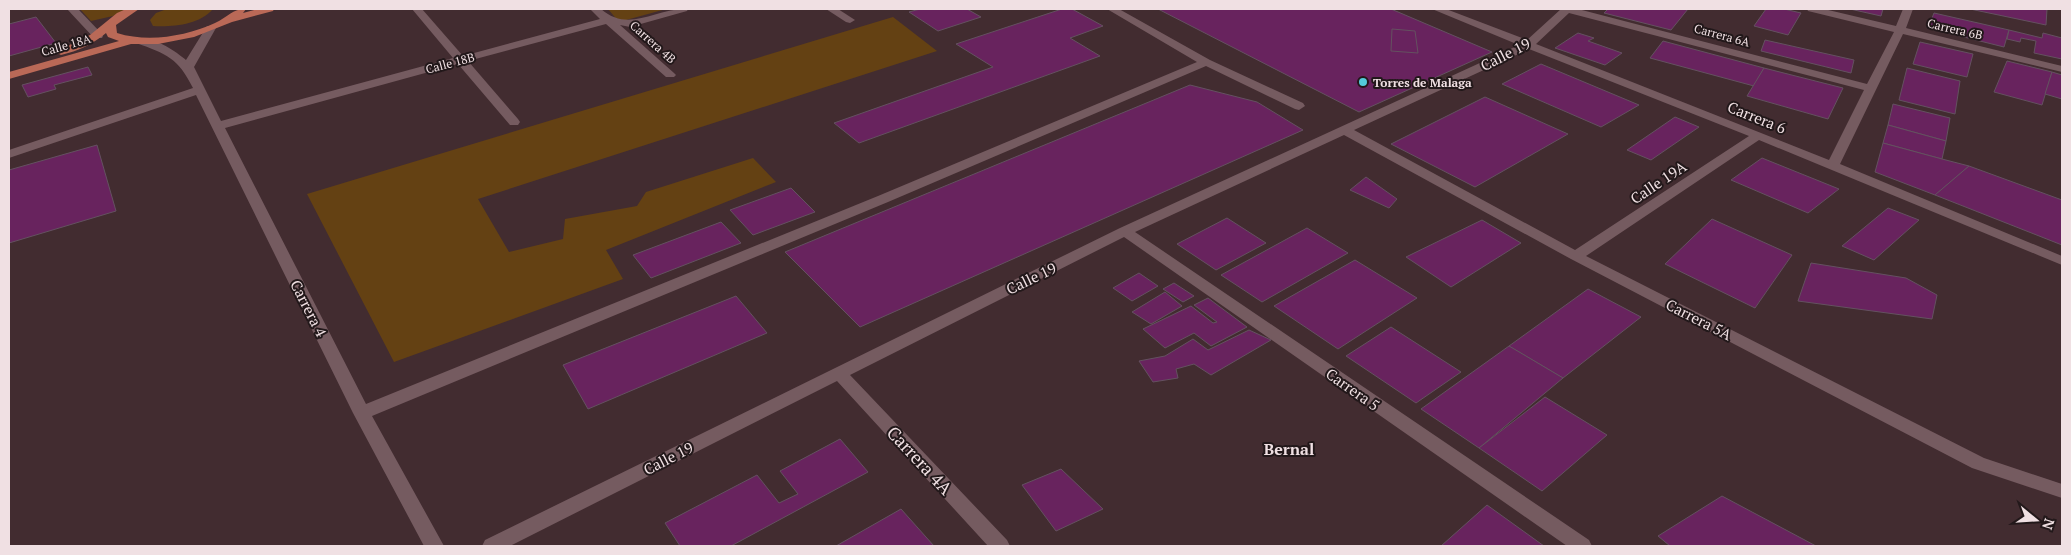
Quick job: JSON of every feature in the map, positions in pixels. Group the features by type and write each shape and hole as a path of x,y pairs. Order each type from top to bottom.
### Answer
{"main road":[{"name":"Calle 18A","path":"9,67 71,49 98,36 121,15 134,9"},
{"path":"228,20 241,9"},
{"path":"228,20 269,9"},
{"name":"Calle 18A","path":"9,76 135,41 188,35 211,28 228,20"},
{"path":"111,24 112,35 135,41"}],"street":[{"path":"72,9 98,36"},
{"path":"417,9 514,122"},
{"name":"Carrera 4B","path":"595,9 670,75"},
{"name":"Calle 18B","path":"217,126 608,20 630,24 683,9"},
{"path":"831,9 850,20"},
{"path":"1112,9 1206,62 1299,106"},
{"name":"Carrera 6","path":"1437,9 1833,165 2062,261"},
{"name":"Calle 19","path":"492,546 1125,231 1528,45 1567,9"},
{"name":"Carrera 6A","path":"1567,9 1870,88"},
{"name":"Carrera 6B","path":"1812,9 2062,69"},
{"path":"1833,165 1900,30 1908,9"},
{"path":"188,67 211,28"},
{"name":"Carrera 4","path":"135,41 166,50 188,67 362,413 434,546"},
{"path":"362,413 910,187 1206,62"},
{"path":"9,154 199,90"},
{"name":"Carrera 5A","path":"1343,129 1576,256 1978,462 2062,491"},
{"name":"Calle 19A","path":"1576,256 1758,135"},
{"name":"Carrera 5","path":"1125,231 1582,546"},
{"name":"Carrera 4A","path":"839,373 1000,546"}],"shaded area":[{"path":"80,9 126,9 113,16 91,21"},
{"path":"167,9 213,9 201,19 193,22 169,26 153,26 150,20 156,13"},
{"path":"608,9 666,9 619,22"},
{"path":"893,17 937,51 478,199 509,252 563,239 565,219 637,206 646,192 753,158 776,182 606,250 623,279 394,362 307,194"}],"building":[{"path":"920,9 967,9 981,17 938,31 909,12"},
{"path":"1062,9 1072,9 1103,26 1070,38 1100,56 859,143 834,123 993,67 956,44"},
{"name":"Torres de Malaga","path":"1158,9 1391,9 1492,52 1359,112"},
{"path":"1608,9 1688,9 1671,30 1604,13"},
{"path":"1766,9 1784,9 1801,13 1788,35 1754,26"},
{"path":"1850,9 1883,9 1881,16"},
{"path":"1970,9 2047,9 2046,25"},
{"path":"1934,13 2009,30 2004,47 1928,28"},
{"path":"36,17 56,43 9,56 9,24"},
{"path":"1392,29 1415,31 1418,53 1391,51"},
{"path":"2009,30 2042,38 2043,33 2062,38 2062,59 2034,53 2036,41 2021,38 2020,42 2007,39"},
{"path":"1578,33 1594,38 1588,41 1622,53 1605,65 1555,48"},
{"path":"1765,40 1854,60 1851,73 1761,51"},
{"path":"1663,41 1764,68 1754,86 1650,58"},
{"path":"1920,42 1973,54 1967,77 1913,64"},
{"path":"2007,61 2052,72 2042,105 1994,92"},
{"path":"1541,64 1639,105 1601,127 1502,84"},
{"path":"88,67 92,75 54,85 56,89 28,97 22,85"},
{"path":"1764,68 1843,88 1828,119 1747,96"},
{"path":"1907,68 1960,81 1955,114 1899,100"},
{"path":"2052,72 2062,75 2062,99 2045,94"},
{"path":"1190,85 1257,102 1303,130 860,327 785,252"},
{"path":"1485,97 1568,134 1475,187 1391,144"},
{"path":"1893,104 1950,118 1946,141 1888,125"},
{"path":"1675,117 1699,127 1651,160 1627,150"},
{"path":"1888,125 1946,141 1942,159 1883,143"},
{"path":"1883,143 1969,166 1935,195 1875,172"},
{"path":"97,145 116,211 9,243 9,170"},
{"path":"1762,158 1839,189 1808,213 1731,180"},
{"path":"1969,166 2062,200 2062,245 1935,195"},
{"path":"1366,177 1397,199 1389,208 1350,190"},
{"path":"791,188 815,212 753,235 730,210"},
{"path":"1888,208 1919,220 1874,260 1842,246"},
{"path":"1227,218 1266,243 1216,270 1177,244"},
{"path":"1712,219 1792,255 1755,308 1665,264"},
{"path":"1482,220 1521,243 1451,287 1406,257"},
{"path":"721,222 741,243 651,278 633,255"},
{"path":"1307,228 1348,253 1262,302 1221,275"},
{"path":"1355,260 1417,298 1338,349 1274,306"},
{"path":"1811,263 1906,278 1937,295 1932,319 1798,301"},
{"path":"1139,273 1158,286 1132,301 1113,288"},
{"path":"1174,283 1194,296 1183,302 1163,289"},
{"path":"1588,289 1641,317 1563,378 1509,346"},
{"path":"1165,292 1182,306 1151,324 1132,312"},
{"path":"736,296 767,333 588,409 563,365"},
{"path":"1208,298 1247,327 1211,346 1194,333 1165,348 1143,329 1191,306 1213,323 1217,322 1194,305"},
{"path":"1391,327 1461,372 1416,403 1346,356"},
{"path":"1249,330 1271,340 1211,375 1194,364 1176,369 1178,378 1153,382 1139,361 1165,356 1193,339 1208,350"},
{"path":"1509,346 1563,378 1479,448 1421,409"},
{"path":"1545,397 1607,435 1542,491 1479,448"},
{"path":"840,439 868,472 731,546 680,546 665,523 757,475 779,503 798,494 780,471"},
{"path":"1061,469 1103,509 1056,531 1022,485"},
{"path":"1722,496 1816,546 1670,546 1658,536"},
{"path":"1487,505 1544,546 1441,546"},
{"path":"901,509 934,546 836,546"}],"place":[{"name":"Torres de Malaga","path":"1363,82"}],"district":[{"name":"Bernal","path":"1289,449"}]}
